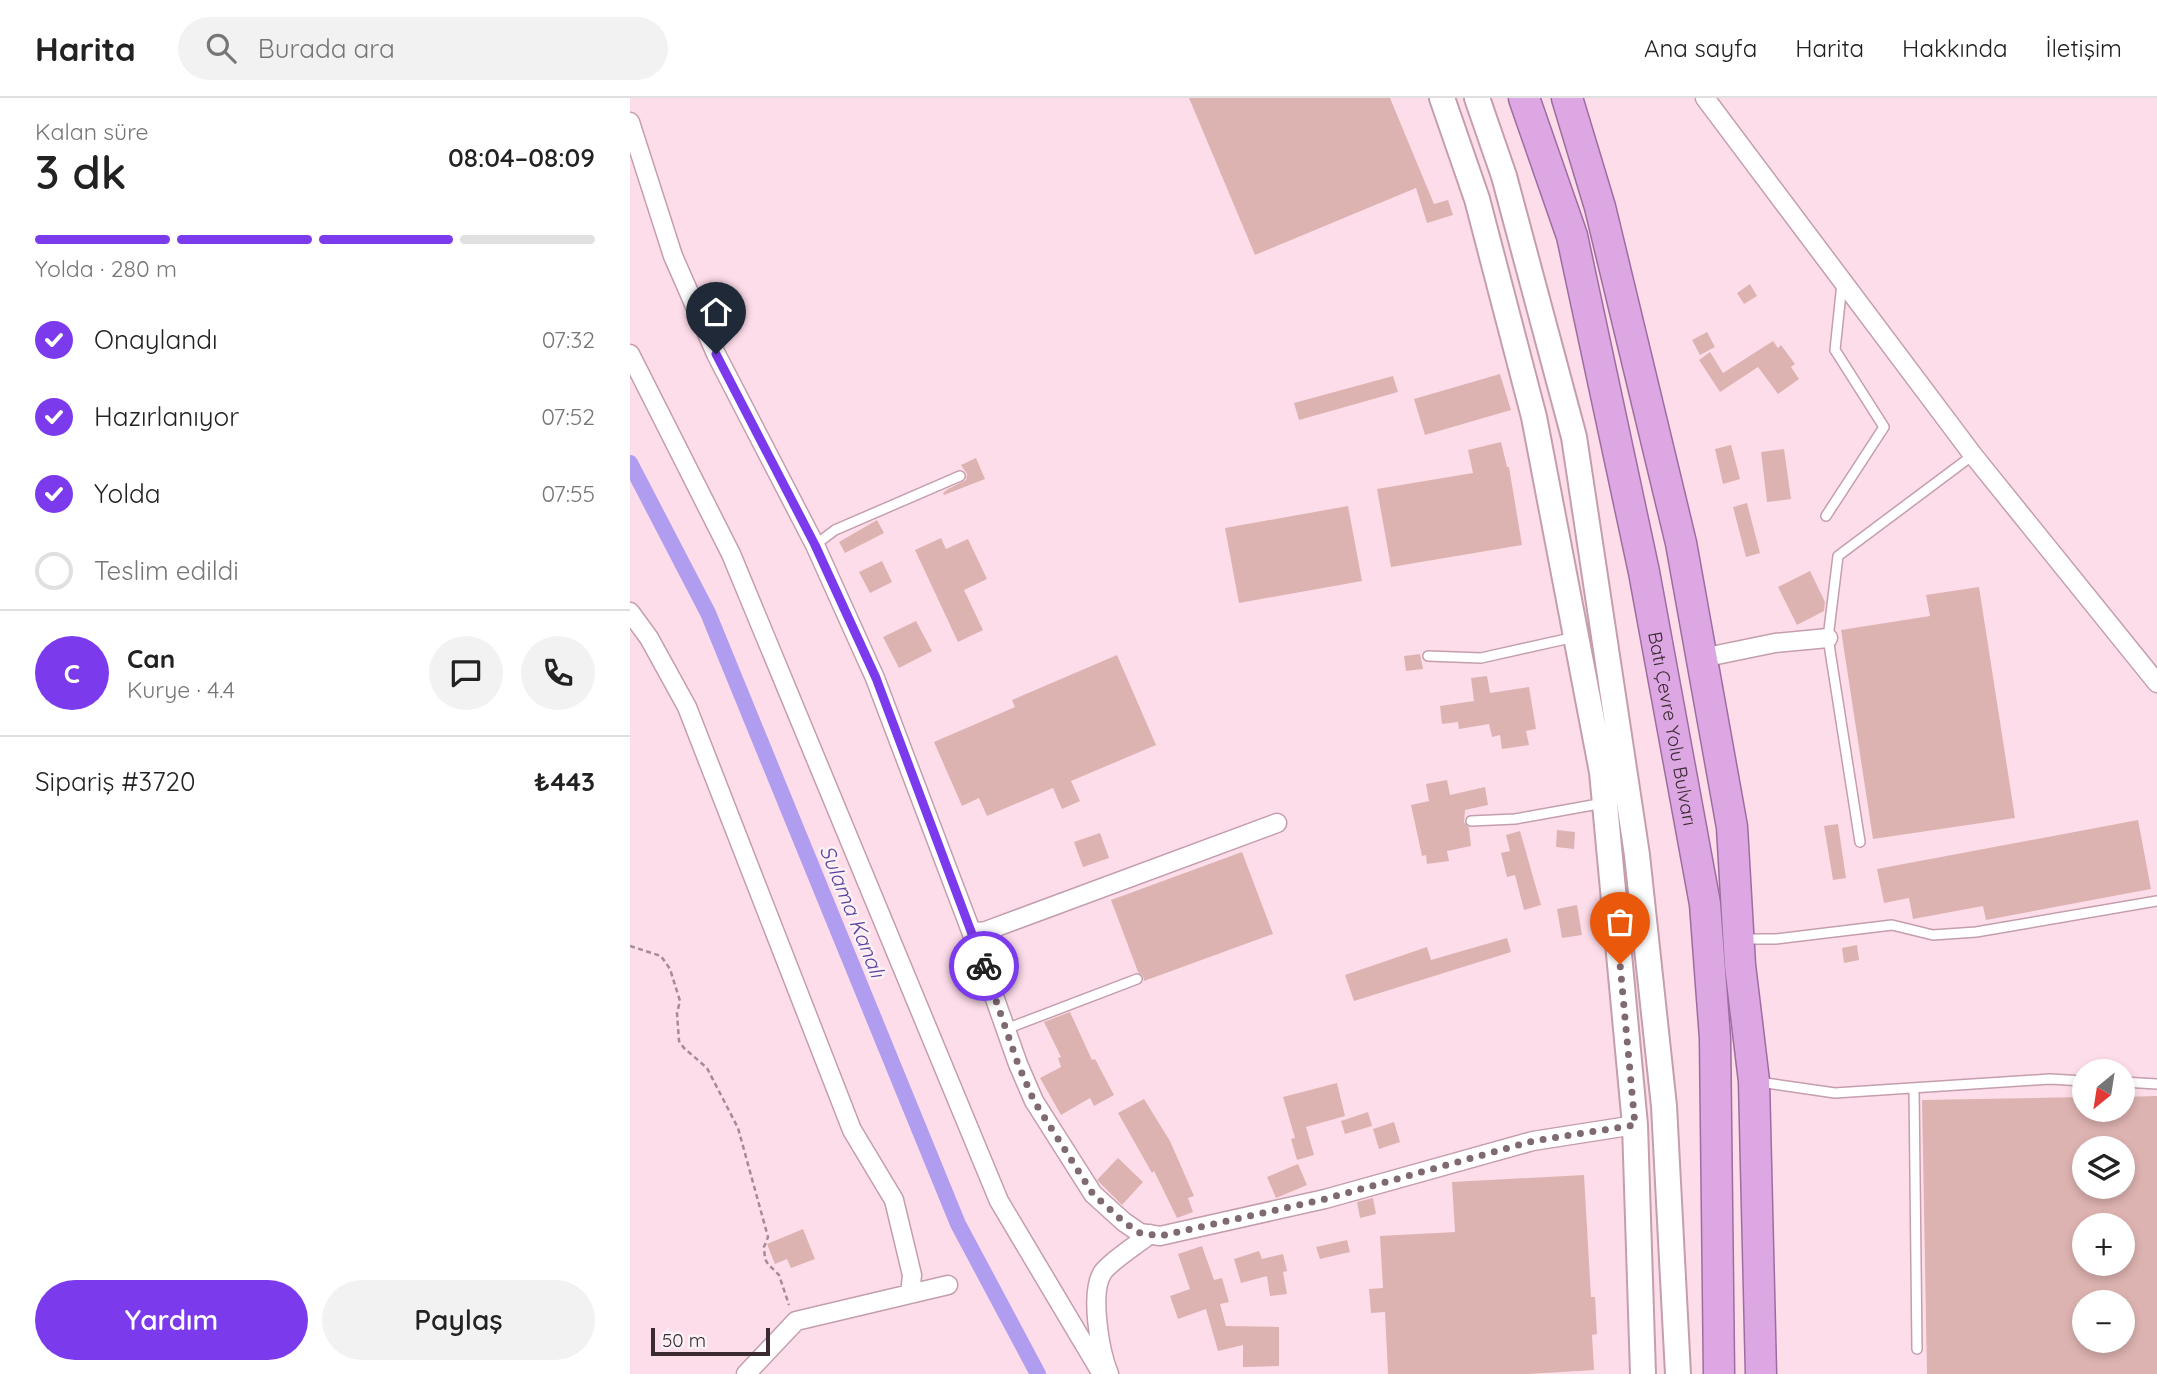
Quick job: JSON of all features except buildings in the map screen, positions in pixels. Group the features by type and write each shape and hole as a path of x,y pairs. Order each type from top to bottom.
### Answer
{"highway":[{"name":"Batı Çevre Yolu Bulvarı","path":"1524,98 1572,236 1644,572 1705,904 1715,1038 1719,1374"},
{"path":"1567,98 1600,207 1675,516 1732,827 1738,939 1754,1081 1761,1374"}],"main road":[{"path":"1442,98 1477,199 1534,417 1602,772 1635,1125 1643,1374"},
{"path":"1477,98 1504,176 1574,437 1638,869 1664,1106 1678,1374"}],"street":[{"path":"1705,98 1972,455 2157,683"},
{"path":"630,122 673,256 710,341 815,545 876,678 1034,1101 1093,1194 1140,1233 1160,1236 1325,1199 1533,1141 1635,1125"},
{"path":"630,354 731,554 999,1201 1102,1374"},
{"path":"630,612 649,638 687,707 852,1130 894,1200 912,1275 910,1294"},
{"path":"1702,658 1775,643 1828,638"},
{"path":"971,931 984,932 1277,823"},
{"path":"1109,1374 1104,1362 1097,1313 1098,1279 1105,1269 1150,1234"},
{"path":"746,1374 796,1321 948,1285"}],"lane":[{"path":"1826,516 1884,427 1835,350 1842,282"},
{"path":"1860,842 1828,638 1838,556 1972,455"},
{"path":"815,545 835,530 960,476"},
{"path":"1428,656 1481,658 1576,636"},
{"path":"1471,821 1516,819 1605,803"},
{"path":"1738,939 1776,939 1892,925 1933,935 1976,932 2157,901"},
{"path":"1006,1029 1137,979"},
{"path":"1754,1081 1835,1093 2050,1079 2072,1080"},
{"path":"2135,1083 2157,1084"},
{"path":"1914,1088 1917,1349"}],"path":[{"path":"630,946 661,956 670,969 680,995 677,1013 679,1041 707,1068 738,1128 768,1237 764,1247 765,1259 779,1276 796,1321"}],"waterway":[{"name":"Sulama Kanalı","path":"630,463 708,613 958,1224 1038,1374"}],"way so far":[{"path":"984,966 1018,1064 1034,1101 1093,1194 1140,1233 1160,1236 1325,1199 1533,1141 1635,1125 1620,964"}],"route":[{"path":"716,354 815,545 876,678 984,966"}]}
